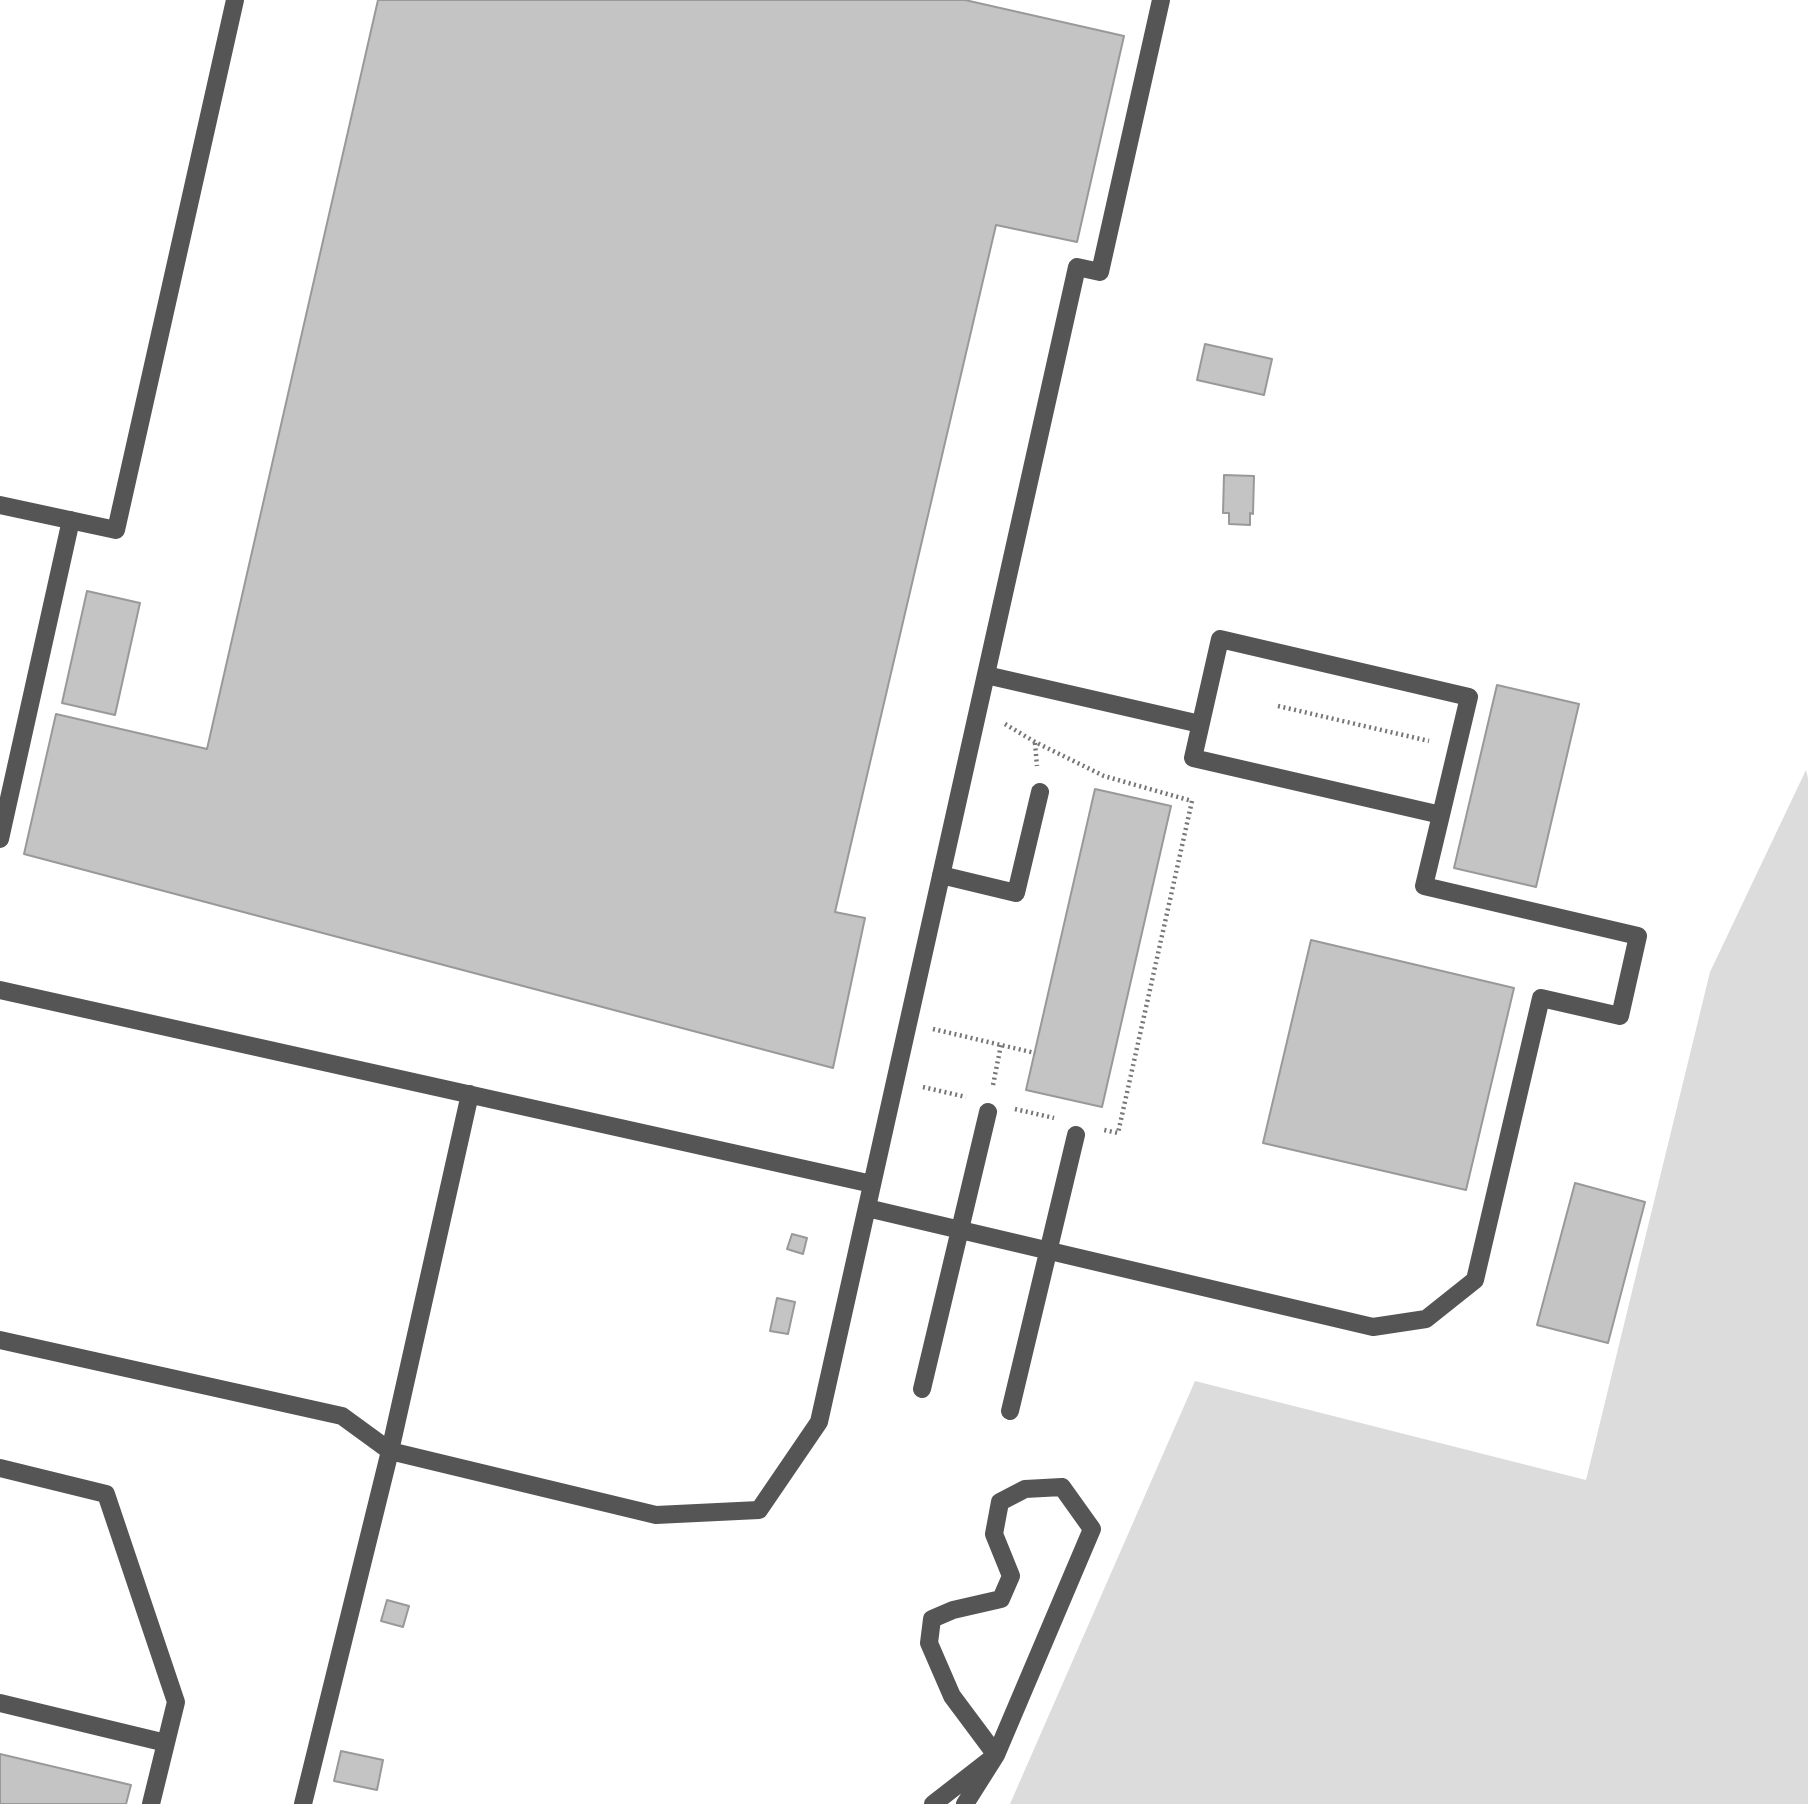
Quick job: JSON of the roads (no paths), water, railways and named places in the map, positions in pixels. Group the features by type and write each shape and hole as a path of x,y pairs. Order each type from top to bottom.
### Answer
{"lane":[{"path":"0,505 116,530 235,0"},
{"path":"0,1340 342,1416 390,1451 656,1515 759,1510 819,1422 1077,267 1100,272 1161,0"},
{"path":"0,839 71,520"},
{"path":"867,1208 1373,1327 1426,1319 1475,1280 1541,998 1619,1016 1638,936 1424,886 1441,815 1457,748 1469,697 1220,639 1193,758 1441,815"},
{"path":"986,675 1200,724"},
{"path":"941,875 1016,892 1040,792"},
{"path":"0,990 872,1184"},
{"path":"303,1804 390,1451 470,1094"},
{"path":"922,1388 988,1107"},
{"path":"1010,1410 1078,1127"},
{"path":"0,1468 106,1494 176,1702 151,1804"},
{"path":"965,1804 996,1755 1092,1529 1062,1487 1025,1489 1000,1503 994,1534 1011,1576 1001,1599 953,1610 932,1619 929,1643 952,1696 996,1755"},
{"path":"0,1703 166,1742"},
{"path":"933,1804 996,1755"}]}
